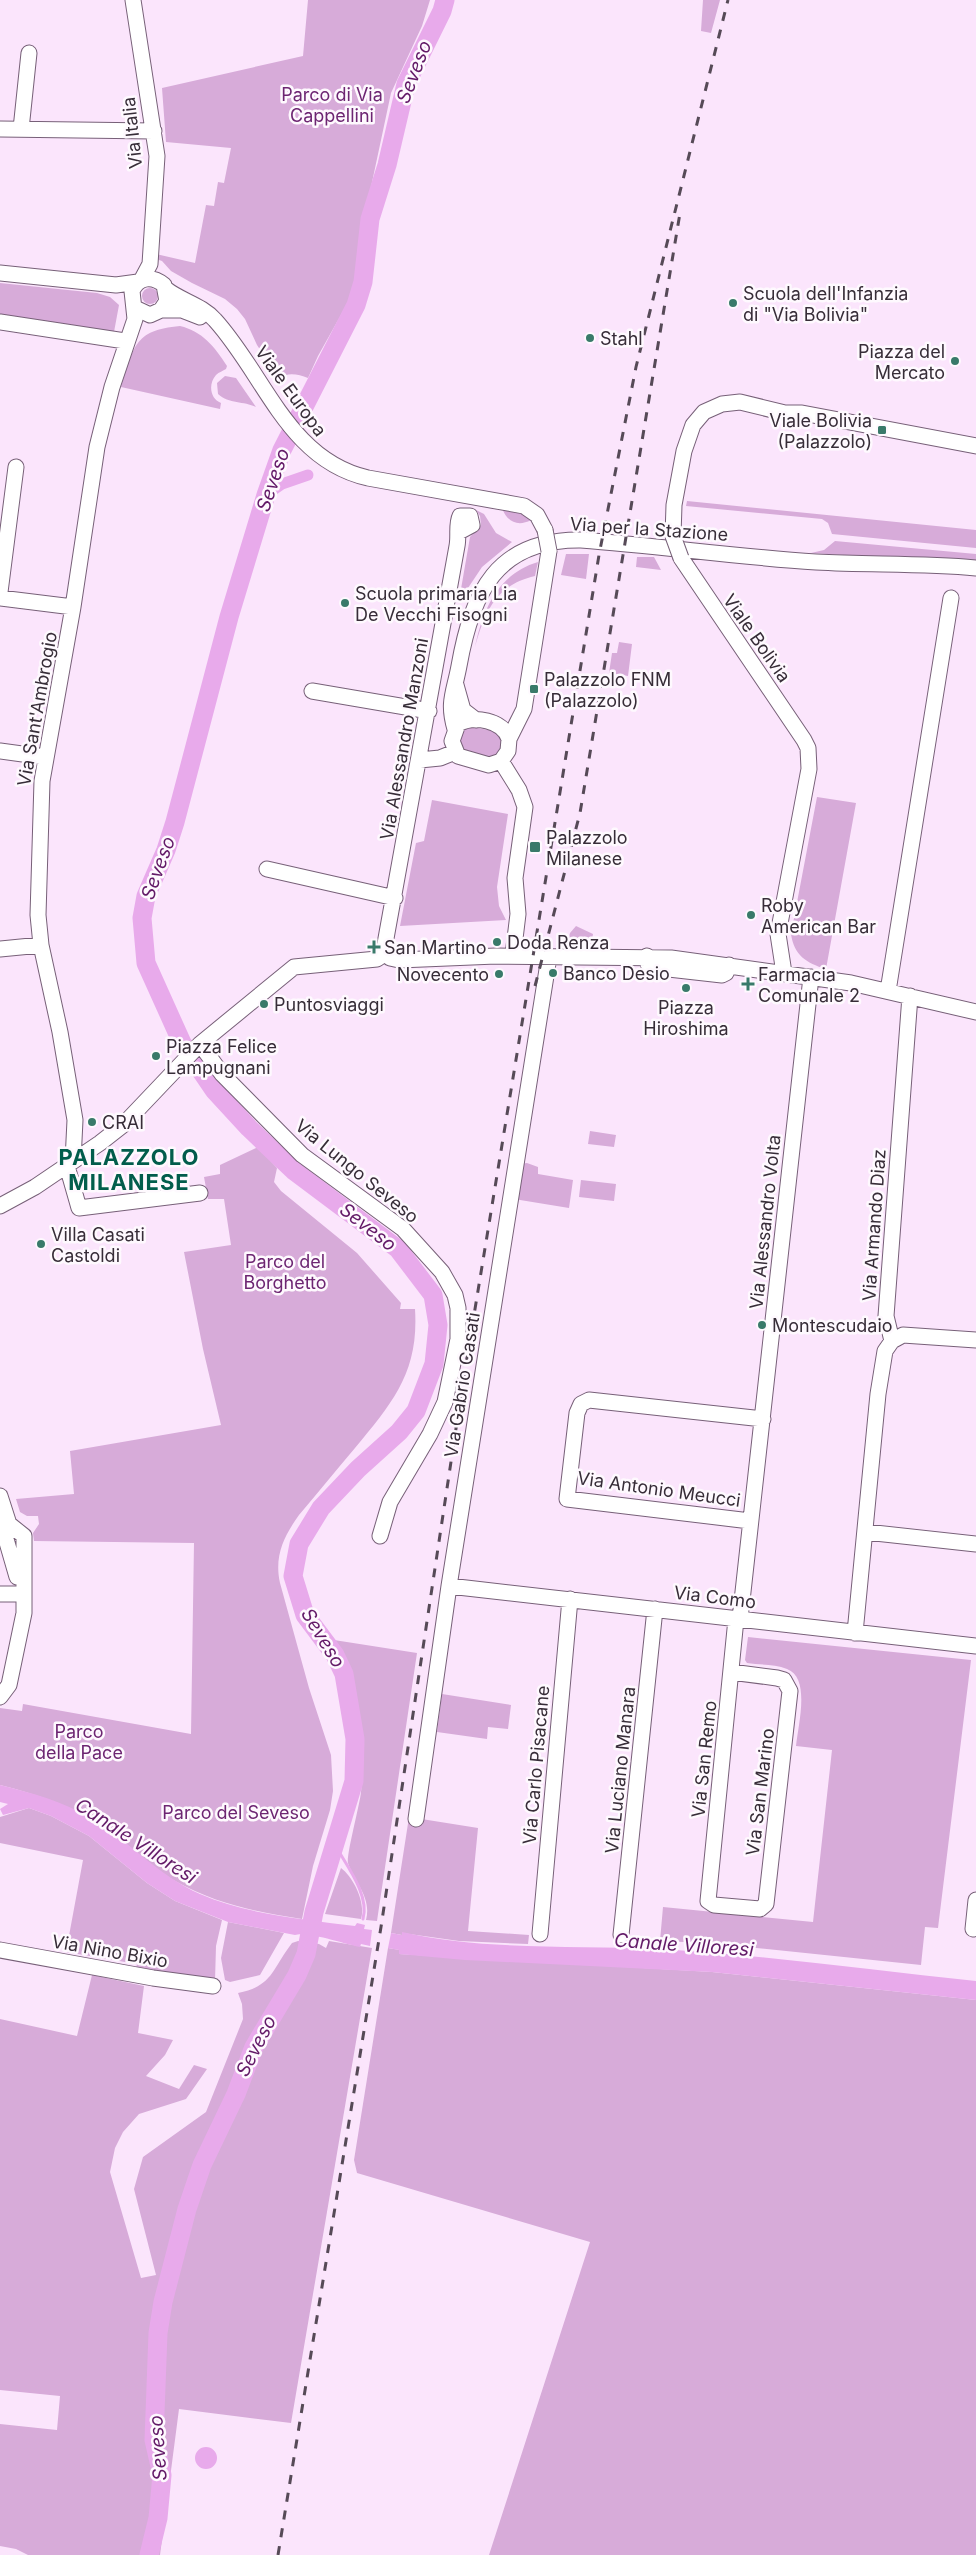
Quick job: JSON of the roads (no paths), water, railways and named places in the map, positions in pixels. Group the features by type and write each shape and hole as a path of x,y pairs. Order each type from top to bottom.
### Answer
{"street":[{"name":"Via Italia","path":"133,0 157,156 150,264 140,280"},
{"path":"21,129 29,53"},
{"path":"0,129 154,131"},
{"path":"132,327 156,313 167,301 163,285 150,264"},
{"path":"0,273 116,285 154,278 163,285"},
{"path":"134,305 132,291 140,280"},
{"path":"103,284 134,305 156,313"},
{"name":"Viale Europa","path":"163,285 209,314 303,442 327,462 356,476 524,506 537,515 543,526 549,555 527,681"},
{"name":"Via Sant'Ambrogio","path":"134,305 132,327 126,341 96,456 73,607 44,757 40,813 38,898 41,945 60,1032 74,1120 70,1164 77,1206 79,1208 200,1193"},
{"name":"Viale Europa","path":"156,313 175,310 190,312 222,330"},
{"path":"0,322 126,341"},
{"name":"Viale Bolivia","path":"778,972 778,934 809,769 808,748 681,558 673,536 674,505 684,451 693,425 704,412 722,404 748,404 785,414 802,413 976,446"},
{"path":"0,592 16,467"},
{"name":"Via Alessandro Manzoni","path":"385,952 460,532"},
{"name":"Via per la Stazione","path":"455,729 450,709 455,683 468,622 484,587 512,559 526,551 551,543 581,540 807,561 898,566 947,565 976,568"},
{"name":"Via per la Stazione","path":"898,566 976,577"},
{"path":"0,598 73,607"},
{"path":"888,991 951,598"},
{"path":"494,723 513,712 527,681"},
{"path":"509,739 504,729 494,723 476,720 464,721 455,729 452,741 455,752 463,759 489,765 501,761 508,751 509,739 524,709 527,681"},
{"name":"Via per la Stazione","path":"455,683 463,710 476,720"},
{"path":"312,691 429,711"},
{"path":"0,751 44,757"},
{"path":"420,760 440,758 455,752"},
{"path":"501,761 519,790 525,807 515,878 518,914 513,955"},
{"path":"267,869 395,898"},
{"path":"0,949 41,945"},
{"path":"0,1206 35,1188 123,1125 198,1046 294,967 377,959 385,952 390,958 399,960 513,955 549,957 647,956 648,964 651,967 723,974 729,965 888,991 976,1012"},
{"name":"Via Gabrio Casati","path":"416,1819 449,1586 549,957"},
{"name":"Via Alessandro Volta","path":"738,1619 763,1419 811,977"},
{"name":"Via Armando Diaz","path":"892,1341 886,1316 910,996"},
{"name":"Via Lungo Seveso","path":"198,1046 222,1074 302,1155 403,1229 442,1272 455,1295 458,1308 458,1340 445,1402 430,1434 390,1502 380,1536"},
{"path":"855,1632 881,1366 885,1351 892,1341 909,1335 976,1340"},
{"name":"Via Antonio Meucci","path":"750,1521 567,1499 578,1413 583,1402 589,1400 763,1419"},
{"path":"0,1496 8,1521 6,1539 16,1569 18,1594 10,1645 0,1667"},
{"path":"0,1697 9,1685 26,1600 24,1536 8,1521"},
{"path":"866,1532 976,1544"},
{"name":"Via Como","path":"449,1586 976,1646"},
{"path":"0,1594 18,1594"},
{"name":"Via Carlo Pisacane","path":"540,1934 570,1599"},
{"name":"Via Luciano Manara","path":"621,1935 655,1609"},
{"name":"Via San Remo","path":"710,1903 708,1898 738,1619"},
{"name":"Via San Marino","path":"710,1903 760,1909 766,1904 790,1699 788,1685 784,1680 770,1676 732,1672"},
{"path":"973,1929 976,1900"},
{"name":"Via Nino Bixio","path":"0,1950 153,1978 213,1986"}],"waterway":[{"name":"Seveso","path":"149,2555 158,2518 162,2475 154,2440 158,2333 163,2302 187,2209 202,2165 236,2094 254,2047 297,1975 306,1954 314,1912 354,1781 355,1739 344,1674 335,1655 305,1615 293,1576 299,1544 321,1508 358,1469 399,1432 416,1411 434,1364 438,1325 433,1295 398,1249 294,1171 249,1128 214,1090 182,1043 146,963 142,918 146,896 166,850 175,822 229,617 266,495 282,450 356,305 363,282 370,219 387,165 406,84 442,11 445,0"},
{"path":"266,495 282,484 308,475"},
{"path":"335,1845 360,1890 363,1900 363,1919"}],"railway":[{"path":"278,2555 381,1927 463,1382 599,555 636,367 728,0"},
{"path":"535,986 580,813 680,213"}],"place":[{"name":"Scuola dell'Infanzia di \"Via Bolivia\"","path":"733,303"},
{"name":"Stahl","path":"590,338"},
{"name":"Piazza del Mercato","path":"955,361"},
{"name":"Viale Bolivia (Palazzolo)","path":"882,430"},
{"name":"Scuola primaria Lia De Vecchi Fisogni","path":"345,603"},
{"name":"Palazzolo FNM (Palazzolo)","path":"534,689"},
{"name":"Palazzolo Milanese","path":"535,847"},
{"name":"Roby American Bar","path":"751,915"},
{"name":"Doda Renza","path":"497,942"},
{"name":"San Martino","path":"374,947"},
{"name":"Banco Desio","path":"553,973"},
{"name":"Novecento","path":"499,974"},
{"name":"Farmacia Comunale 2","path":"748,984"},
{"name":"Piazza Hiroshima","path":"686,988"},
{"name":"Puntosviaggi","path":"264,1004"},
{"name":"Piazza Felice Lampugnani","path":"156,1056"},
{"name":"CRAI","path":"92,1122"},
{"name":"Villa Casati Castoldi","path":"41,1244"},
{"name":"Montescudaio","path":"762,1325"}],"district":[{"name":"PALAZZOLO MILANESE","path":"129,1170"}],"park label":[{"name":"Parco di Via Cappellini","path":"332,104"},
{"name":"Parco del Borghetto","path":"285,1271"},
{"name":"Parco della Pace","path":"79,1741"},
{"name":"Parco del Seveso","path":"236,1812"}],"water label":[{"name":"Canale Villoresi","path":"136,1841"},
{"name":"Canale Villoresi","path":"684,1945"}]}
